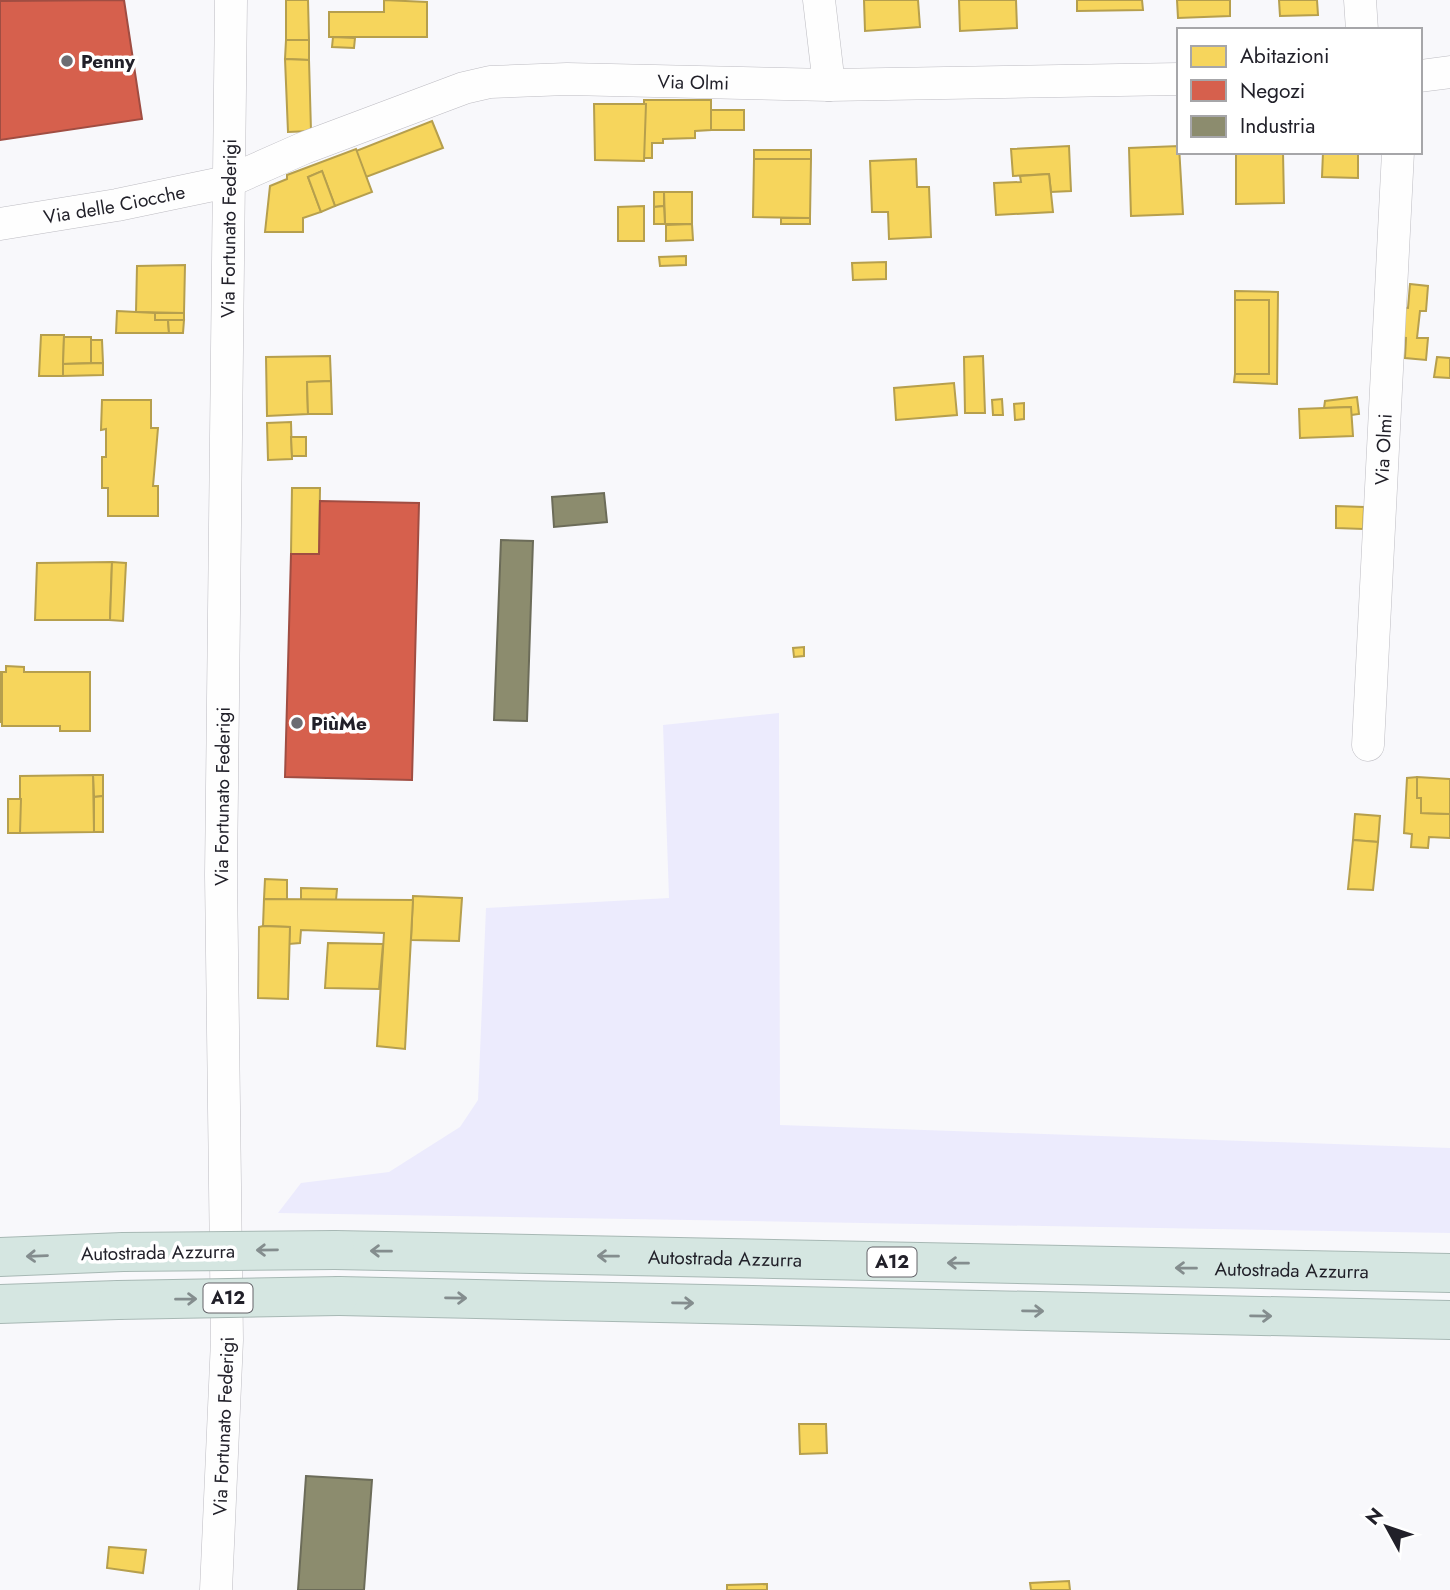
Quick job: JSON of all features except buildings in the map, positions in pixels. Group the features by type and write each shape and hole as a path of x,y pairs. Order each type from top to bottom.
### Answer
{"highway":[{"name":"Autostrada Azzurra","path":"0,1257 123,1252 335,1250 1450,1273"},
{"name":"A12","path":"0,1304 339,1296 1450,1320"}],"street":[{"name":"Via Fortunato Federigi","path":"216,1590 227,1340 221,875 231,0"},
{"path":"819,0 830,85"},
{"path":"1360,0 1362,28"},
{"path":"1422,76 1450,72"},
{"name":"Via Olmi","path":"227,182 316,144 464,88 490,82 640,79 830,85 1177,79"},
{"name":"Via Olmi","path":"1368,745 1398,154"},
{"name":"Via delle Ciocche","path":"0,224 117,205 227,182"}],"shaded area":[{"path":"779,713 780,1125 1450,1148 1450,1233 278,1213 301,1183 389,1172 460,1127 478,1100 486,908 669,898 663,725"}],"place":[{"name":"Penny","path":"67,61"},
{"name":"PiùMe","path":"297,723"}]}
